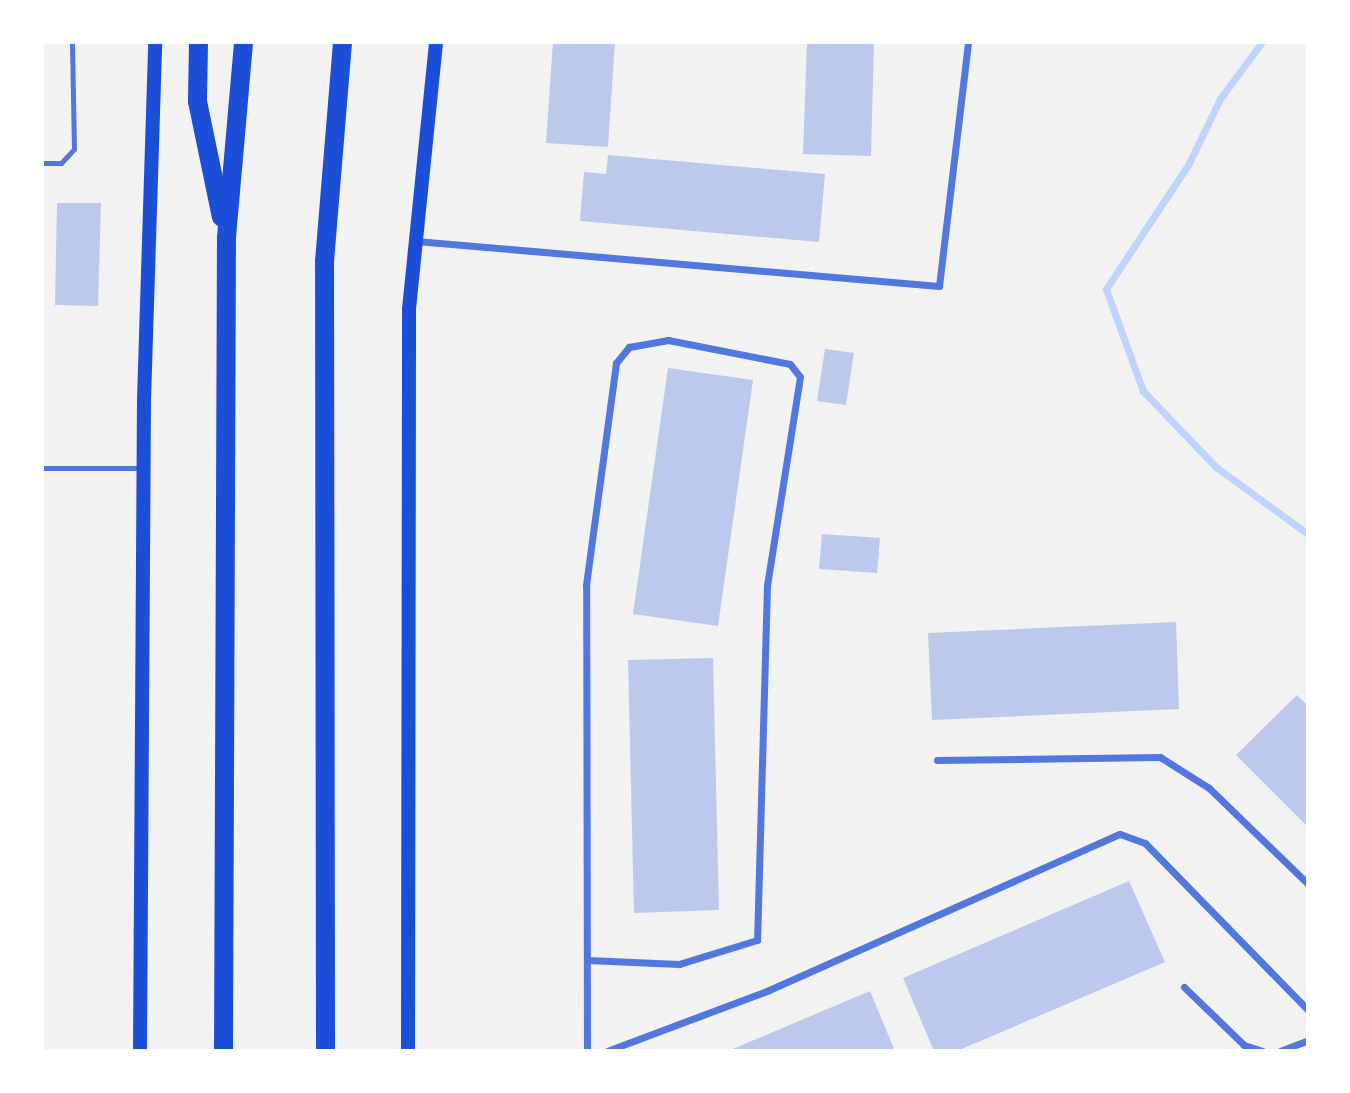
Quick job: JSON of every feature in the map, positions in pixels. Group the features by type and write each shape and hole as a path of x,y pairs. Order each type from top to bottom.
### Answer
{"highway":[{"path":"198,42 197,101 226,237"},
{"path":"223,1051 226,237 243,42"},
{"path":"326,1051 324,261 342,42"}],"main road":[{"path":"140,1051 144,468 155,42"},
{"path":"408,1051 408,309 436,42"}],"street":[{"path":"415,240 939,286 968,42"},
{"path":"587,960 679,964 757,940 767,585 800,377 790,364 668,340 629,347 616,363 586,585 587,1051"},
{"path":"937,760 1160,757 1209,788 1308,884"},
{"path":"607,1051 769,990 1120,834 1145,843 1308,1010"},
{"path":"1185,987 1244,1045 1262,1051"},
{"path":"1280,1051 1308,1040"}],"lane":[{"path":"42,163 61,163 74,149 72,42"},
{"path":"42,468 144,468"}],"building":[{"path":"553,42 615,42 608,147 546,143"},
{"path":"807,42 874,42 871,156 803,154"},
{"path":"608,155 825,174 819,242 580,221 584,172 606,174"},
{"path":"57,203 101,203 98,306 55,305"},
{"path":"825,349 854,353 846,405 817,401"},
{"path":"668,368 753,380 718,626 633,614"},
{"path":"822,534 880,538 877,573 819,569"},
{"path":"1176,622 1179,709 932,720 928,633"},
{"path":"713,658 719,910 634,913 628,660"},
{"path":"1297,695 1308,706 1308,827 1236,755"},
{"path":"1129,881 1165,962 957,1051 934,1051 903,978"},
{"path":"870,991 895,1051 728,1051"}],"waterway":[{"path":"1262,42 1220,99 1188,165 1106,289 1143,391 1216,467 1308,534"}]}
